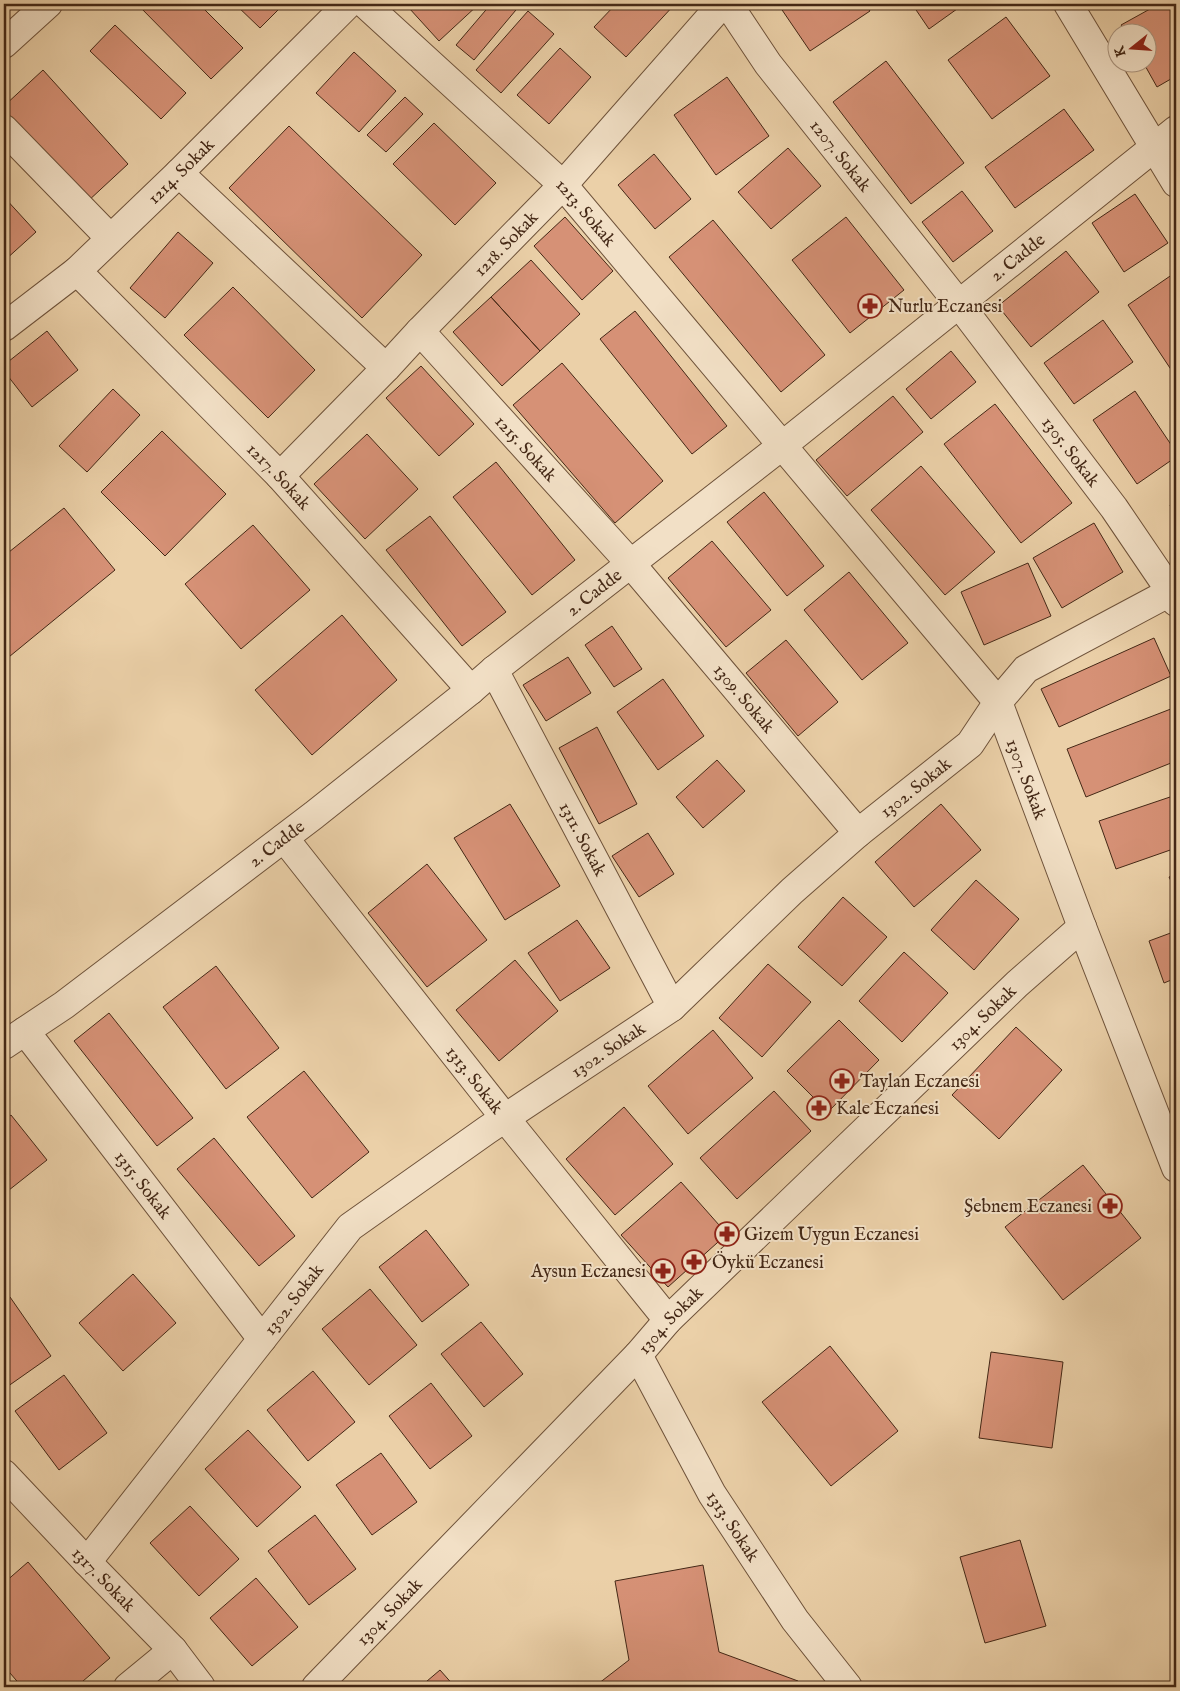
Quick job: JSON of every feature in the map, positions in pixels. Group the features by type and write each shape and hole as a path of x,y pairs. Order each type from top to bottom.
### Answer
{"street":[{"path":"4,44 48,4"},
{"name":"1214. Sokak","path":"4,326 77,271 179,173 348,4"},
{"name":"1213. Sokak","path":"365,4 563,185 783,445"},
{"name":"1218. Sokak","path":"280,476 563,185 722,4"},
{"name":"1207. Sokak","path":"728,4 768,64 959,304"},
{"path":"1068,4 1176,183"},
{"path":"4,129 110,238"},
{"name":"2. Cadde","path":"14,1038 64,1005 284,838 494,670 783,445 1176,130"},
{"path":"179,173 386,368"},
{"name":"1217. Sokak","path":"77,271 280,476 471,690"},
{"name":"1305. Sokak","path":"959,304 1114,508 1175,595"},
{"name":"1215. Sokak","path":"420,331 632,564"},
{"name":"1307. Sokak","path":"783,445 998,702 1082,927 1176,1168"},
{"name":"1309. Sokak","path":"632,564 858,833"},
{"name":"1302. Sokak","path":"87,1562 350,1227 505,1118 672,1007 792,891 858,833 970,744 998,702 1026,669 1175,595"},
{"name":"1311. Sokak","path":"494,670 672,1007"},
{"name":"1313. Sokak","path":"284,838 505,1118 668,1320"},
{"name":"1304. Sokak","path":"316,1687 638,1355 668,1320 1017,984 1082,927"},
{"name":"1315. Sokak","path":"14,1038 262,1339"},
{"name":"1313. Sokak","path":"638,1355 712,1494 795,1620 848,1687"},
{"name":"1317. Sokak","path":"4,1474 173,1650 200,1687"},
{"path":"128,1687 173,1650"}],"building":[{"path":"137,4 199,4 243,48 211,79"},
{"path":"235,4 284,4 260,28"},
{"path":"414,4 479,4 439,41 409,8"},
{"path":"491,4 521,4 474,60 456,45"},
{"path":"576,4 588,4 582,10"},
{"path":"616,4 675,4 626,57 594,27"},
{"path":"778,4 865,4 870,11 810,51"},
{"path":"912,4 964,4 929,29"},
{"path":"1159,4 1176,4 1176,76 1157,87 1149,72 1158,72 1158,22 1126,22"},
{"path":"528,11 554,34 501,93 476,70"},
{"path":"1006,17 1050,76 992,119 948,60"},
{"path":"115,25 186,93 161,119 90,51"},
{"path":"560,48 591,77 549,124 517,95"},
{"path":"354,52 396,91 359,132 316,93"},
{"path":"886,61 964,163 911,204 833,102"},
{"path":"43,70 128,164 87,202 4,111 4,106"},
{"path":"727,77 769,136 716,175 674,115"},
{"path":"405,97 423,114 386,152 367,135"},
{"path":"1064,109 1094,150 1015,208 985,167"},
{"path":"434,123 496,183 455,225 393,164"},
{"path":"289,126 422,255 362,318 229,188"},
{"path":"788,148 821,186 771,229 738,192"},
{"path":"654,154 691,199 655,229 618,185"},
{"path":"962,191 993,231 953,262 922,222"},
{"path":"1135,194 1168,243 1124,272 1092,223"},
{"path":"4,197 36,232 4,261"},
{"path":"565,217 613,271 582,300 534,246"},
{"path":"846,217 904,290 850,333 792,260"},
{"path":"713,220 825,355 781,392 669,257"},
{"path":"178,232 213,263 165,318 130,288"},
{"path":"1066,251 1099,292 1031,347 998,306"},
{"path":"531,260 580,314 540,351 491,297"},
{"path":"1176,272 1176,377 1128,305"},
{"path":"233,287 315,370 268,418 184,335"},
{"path":"491,297 540,351 502,386 453,332"},
{"path":"635,311 727,426 692,454 600,339"},
{"path":"1103,320 1133,362 1074,404 1044,363"},
{"path":"47,331 78,370 32,407 4,371 4,365"},
{"path":"951,351 976,382 931,419 906,389"},
{"path":"562,363 663,481 615,523 513,405"},
{"path":"421,366 474,424 439,456 386,398"},
{"path":"113,389 140,415 87,472 59,446"},
{"path":"1135,391 1176,452 1176,457 1137,484 1093,420"},
{"path":"893,396 923,432 847,496 816,460"},
{"path":"995,404 1072,503 1021,543 944,444"},
{"path":"162,431 226,494 165,556 101,492"},
{"path":"367,434 418,489 365,539 314,484"},
{"path":"496,462 575,560 532,595 453,497"},
{"path":"921,466 995,552 945,595 871,510"},
{"path":"764,492 824,566 787,596 727,522"},
{"path":"1176,502 1176,516 1170,505"},
{"path":"64,508 115,570 4,661 4,556"},
{"path":"430,516 506,612 462,646 386,550"},
{"path":"1094,523 1123,572 1062,608 1033,558"},
{"path":"253,525 310,590 241,649 185,584"},
{"path":"712,541 771,610 726,647 668,578"},
{"path":"1028,563 1051,616 984,645 961,592"},
{"path":"849,572 908,643 862,680 804,610"},
{"path":"342,615 397,680 312,755 255,690"},
{"path":"612,626 642,669 614,687 585,645"},
{"path":"1154,638 1171,676 1059,727 1041,689"},
{"path":"786,640 838,702 798,736 746,673"},
{"path":"568,657 591,693 546,721 523,685"},
{"path":"663,679 704,736 658,770 617,712"},
{"path":"1176,707 1176,761 1086,797 1067,749"},
{"path":"597,727 637,804 599,824 559,748"},
{"path":"717,760 745,791 703,828 676,797"},
{"path":"1176,795 1176,848 1116,869 1099,821"},
{"path":"510,804 560,886 505,920 454,838"},
{"path":"941,804 981,850 914,907 875,862"},
{"path":"648,833 674,874 639,897 612,856"},
{"path":"427,864 487,940 427,987 368,913"},
{"path":"1176,874 1176,891 1169,877"},
{"path":"976,880 1019,919 974,970 931,930"},
{"path":"843,897 887,937 842,986 798,947"},
{"path":"577,920 610,968 560,1001 528,953"},
{"path":"1176,931 1176,978 1164,983 1149,941"},
{"path":"904,952 948,993 902,1042 859,1001"},
{"path":"515,960 558,1011 499,1061 456,1010"},
{"path":"768,964 811,1002 762,1057 719,1018"},
{"path":"216,966 279,1048 226,1089 163,1007"},
{"path":"109,1013 193,1118 157,1146 74,1041"},
{"path":"839,1020 879,1060 828,1112 787,1071"},
{"path":"1016,1027 1062,1070 999,1139 952,1095"},
{"path":"713,1030 753,1078 688,1134 648,1086"},
{"path":"304,1071 369,1152 312,1198 247,1117"},
{"path":"774,1091 811,1131 737,1199 700,1158"},
{"path":"624,1107 673,1164 615,1215 566,1159"},
{"path":"11,1115 47,1160 4,1194 4,1121"},
{"path":"214,1138 295,1236 259,1266 177,1169"},
{"path":"1083,1165 1141,1238 1063,1300 1005,1227"},
{"path":"681,1182 727,1234 668,1287 621,1235"},
{"path":"426,1230 469,1285 422,1322 379,1267"},
{"path":"133,1274 176,1323 123,1371 79,1323"},
{"path":"370,1289 417,1345 369,1385 322,1329"},
{"path":"10,1297 51,1356 4,1389 4,1301"},
{"path":"481,1322 523,1374 484,1407 441,1354"},
{"path":"830,1346 898,1431 831,1486 762,1402"},
{"path":"991,1352 1063,1362 1052,1448 979,1438"},
{"path":"313,1371 355,1422 308,1461 267,1410"},
{"path":"64,1375 107,1433 59,1470 15,1411"},
{"path":"431,1383 472,1436 430,1469 389,1416"},
{"path":"248,1430 301,1487 257,1527 205,1469"},
{"path":"381,1453 417,1502 372,1535 336,1485"},
{"path":"190,1506 239,1559 199,1596 150,1543"},
{"path":"315,1515 356,1569 309,1605 268,1551"},
{"path":"1020,1540 1046,1626 985,1643 960,1557"},
{"path":"28,1562 110,1658 76,1687 22,1687 4,1666 4,1583"},
{"path":"703,1565 719,1652 798,1681 795,1687 594,1687 629,1660 615,1581"},
{"path":"256,1578 298,1627 252,1666 210,1618"},
{"path":"440,1670 455,1687 420,1687"}],"place":[{"name":"Nurlu Eczanesi","path":"870,306"},
{"name":"Taylan Eczanesi","path":"842,1081"},
{"name":"Kale Eczanesi","path":"819,1108"},
{"name":"Şebnem Eczanesi","path":"1110,1206"},
{"name":"Gizem Uygun Eczanesi","path":"727,1234"},
{"name":"Öykü Eczanesi","path":"694,1262"},
{"name":"Aysun Eczanesi","path":"663,1271"}]}
